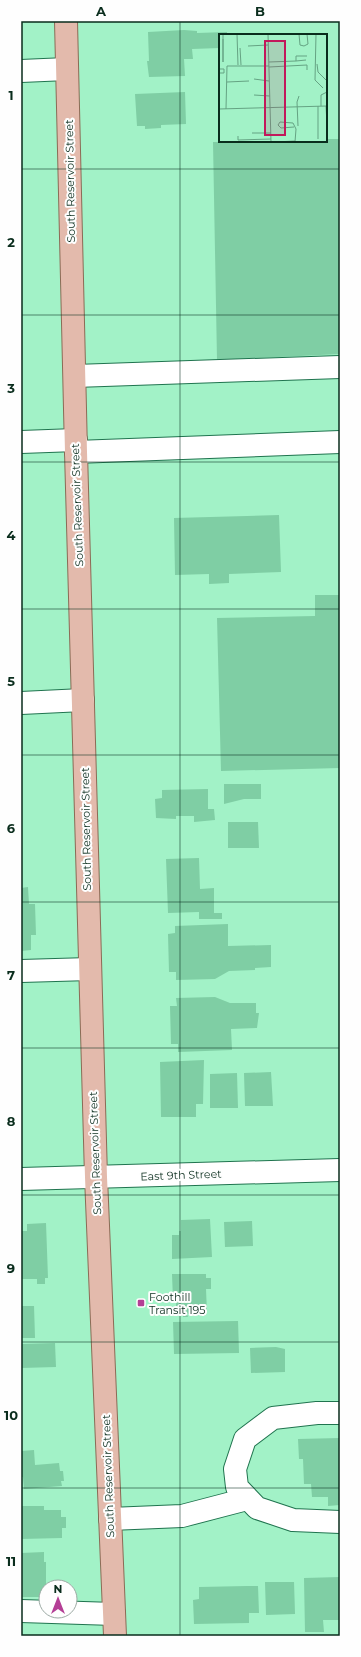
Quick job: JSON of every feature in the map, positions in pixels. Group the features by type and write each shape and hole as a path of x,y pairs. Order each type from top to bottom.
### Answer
{"main road":[{"name":"South Reservoir Street","path":"66,21 96,1177 115,1636"}],"street":[{"path":"21,72 67,69"},
{"path":"75,376 340,367"},
{"path":"21,442 76,446 340,442"},
{"path":"21,703 83,700"},
{"path":"21,971 90,969"},
{"name":"East 9th Street","path":"21,1179 340,1170"},
{"path":"340,1413 317,1413 272,1418 245,1440 234,1469 237,1487 256,1508 293,1520 340,1522"},
{"path":"110,1519 182,1516 247,1498"},
{"path":"21,1611 114,1614"}],"building":[{"path":"184,30 197,31 197,33 227,32 227,34 219,34 219,48 192,49 193,59 184,59 185,76 149,77 147,61 149,61 148,32"},
{"path":"185,92 186,124 161,125 161,128 145,129 145,126 137,126 135,94"},
{"path":"327,139 340,139 340,354 217,360 213,142 327,142"},
{"path":"279,515 281,572 229,574 229,583 209,584 209,574 175,575 174,518"},
{"path":"315,595 340,595 340,768 221,771 217,618 315,616"},
{"path":"224,784 261,784 261,799 244,799 224,804"},
{"path":"208,789 208,809 214,809 215,820 194,822 194,816 176,816 176,819 156,818 155,799 162,798 162,790"},
{"path":"228,822 258,822 259,848 228,848"},
{"path":"199,858 200,889 214,888 214,913 222,913 222,919 199,919 199,912 168,913 166,859"},
{"path":"28,887 29,904 35,904 36,935 31,935 31,950 21,951 21,888"},
{"path":"228,924 228,946 271,945 271,967 255,968 255,970 229,971 215,979 176,980 176,972 169,972 168,934 175,933 175,926"},
{"path":"215,997 230,1003 256,1003 256,1013 259,1013 257,1028 231,1029 232,1050 178,1052 178,1044 171,1044 170,1006 177,1006 176,998"},
{"path":"204,1060 203,1104 196,1104 196,1117 161,1117 160,1062"},
{"path":"271,1072 273,1106 245,1106 244,1073"},
{"path":"237,1073 238,1108 210,1108 210,1074"},
{"path":"210,1219 212,1257 172,1259 172,1235 179,1235 179,1231 181,1231 181,1220"},
{"path":"252,1221 253,1246 225,1247 224,1222"},
{"path":"46,1223 48,1278 45,1278 45,1284 37,1284 37,1279 21,1279 21,1231 27,1231 27,1224"},
{"path":"172,1274 206,1274 206,1278 211,1278 211,1289 206,1289 207,1313 205,1313 205,1316 201,1316 201,1314 187,1314 188,1317 176,1315 176,1300 173,1300"},
{"path":"21,1306 34,1306 35,1338 21,1338"},
{"path":"238,1321 239,1353 174,1354 173,1322"},
{"path":"55,1343 56,1367 21,1368 21,1344"},
{"path":"276,1347 285,1349 285,1372 251,1373 250,1348"},
{"path":"340,1438 340,1505 328,1506 328,1497 312,1497 311,1484 304,1484 303,1459 299,1459 298,1439"},
{"path":"34,1450 35,1465 59,1463 60,1471 63,1471 64,1481 61,1481 62,1486 24,1489 23,1477 21,1477 21,1451"},
{"path":"21,1506 44,1506 44,1510 61,1510 61,1517 66,1517 66,1528 62,1528 62,1538 21,1539"},
{"path":"44,1552 44,1562 46,1562 46,1579 38,1579 38,1597 21,1597 21,1553"},
{"path":"340,1577 340,1620 323,1620 324,1632 305,1632 304,1578"},
{"path":"265,1582 294,1582 295,1614 266,1615"},
{"path":"258,1586 259,1613 249,1613 249,1623 194,1624 193,1600 199,1599 199,1587"}],"place":[{"name":"Foothill Transit 195","path":"141,1303"}]}
